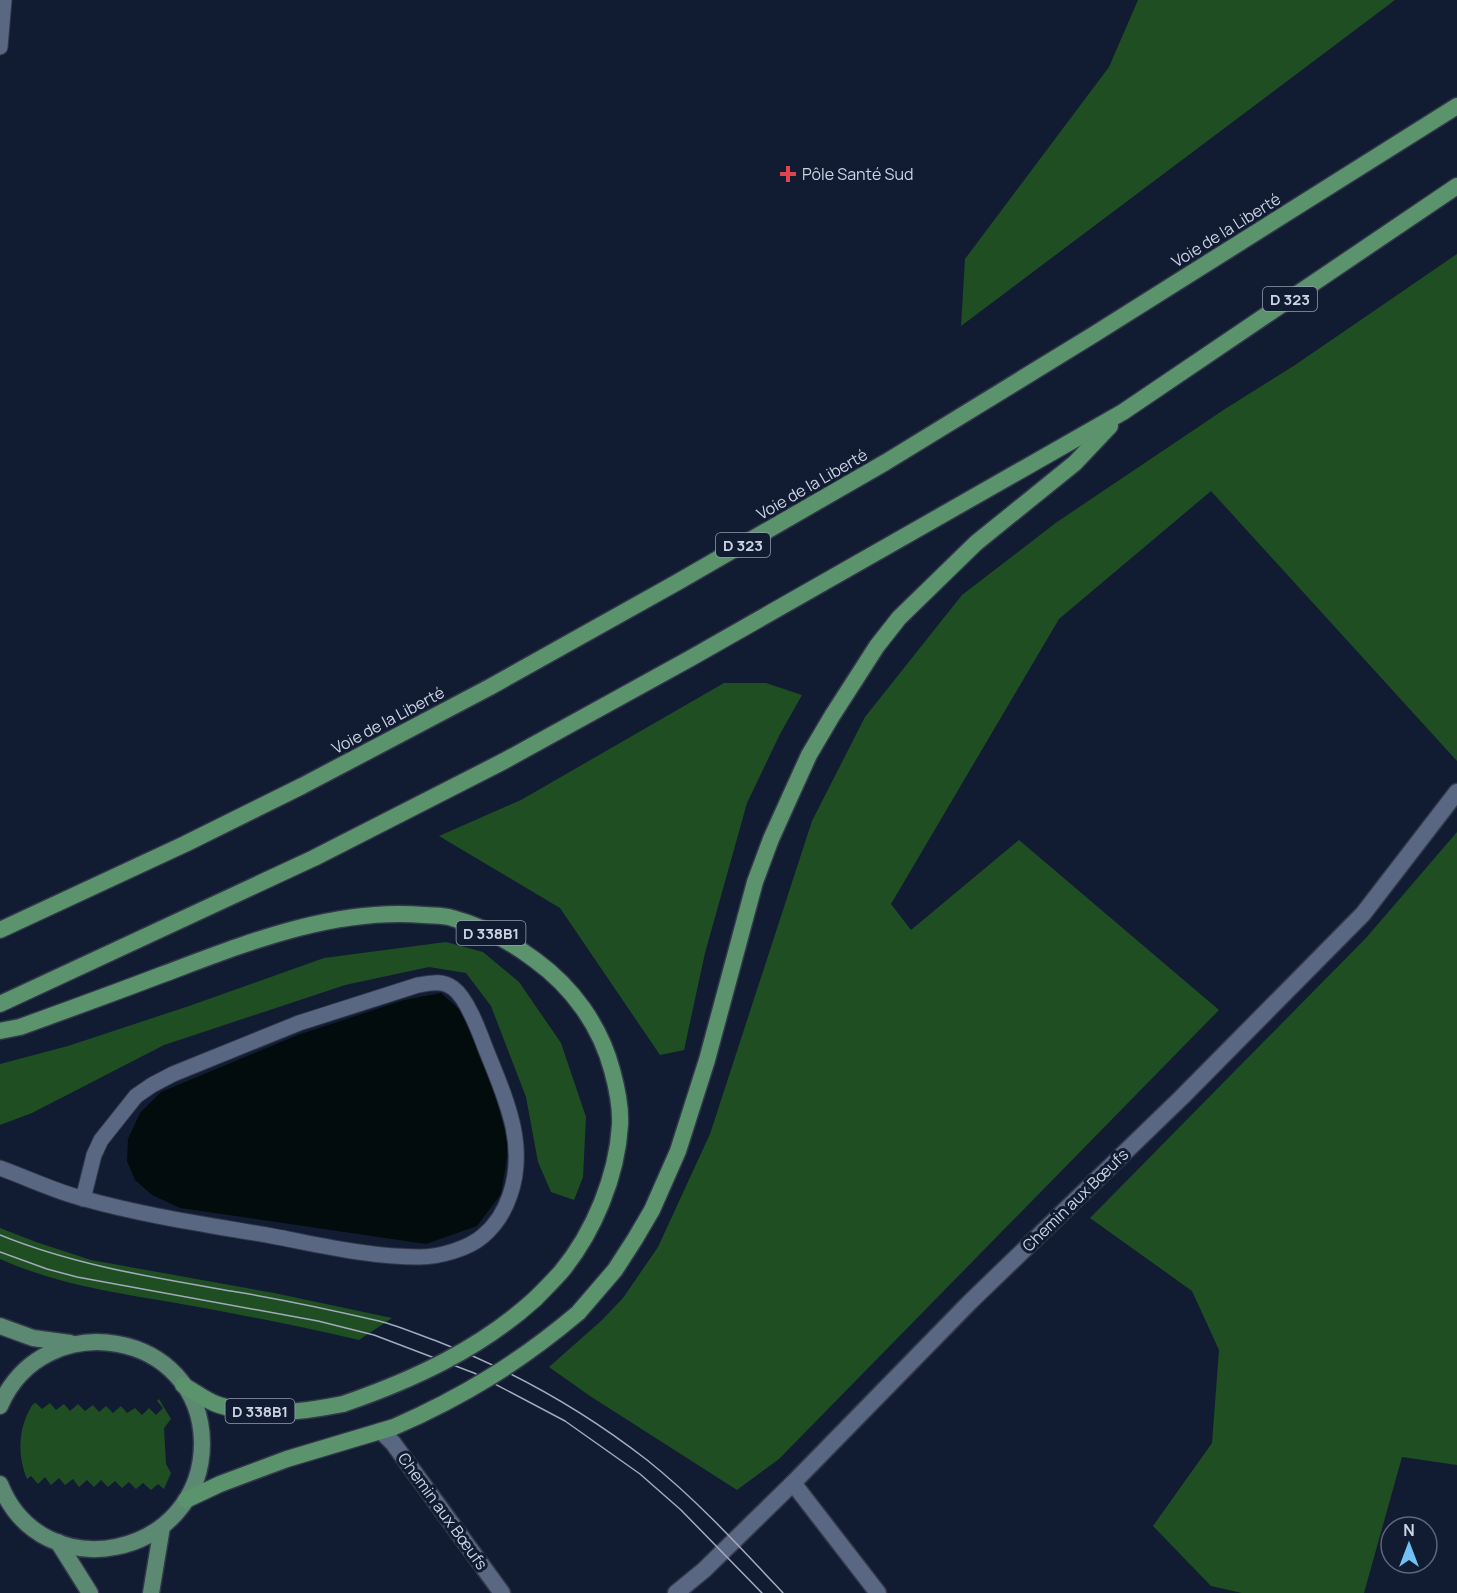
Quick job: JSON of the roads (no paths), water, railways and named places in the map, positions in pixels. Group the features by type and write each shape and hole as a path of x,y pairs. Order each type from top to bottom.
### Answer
{"highway":[{"name":"Voie de la Liberté","path":"0,930 185,844 302,786 490,687 676,583 916,444 1457,106"},
{"name":"D 323","path":"0,1004 314,858 504,761 691,658 1124,412 1457,186"},
{"path":"186,1500 220,1484 287,1459 388,1429 438,1408 476,1388 540,1345 578,1313 615,1270 635,1239 652,1210 678,1151 707,1060 755,882 771,839 809,755 832,716 877,646 899,618 976,543 1075,463 1124,412"},
{"name":"D 338B1","path":"0,1030 20,1027 222,952 291,930 345,917 402,913 451,917 496,935 520,949 545,967 566,987 584,1010 599,1036 610,1063 618,1093 620,1124 615,1161 586,1236 562,1271 536,1299 514,1318 461,1352 415,1377 343,1404 283,1414 237,1409 217,1405 183,1385"}],"main road":[{"path":"0,1326 33,1338 74,1344 104,1341 135,1348 161,1363 183,1385 196,1412 202,1442 198,1472 186,1500 176,1514 162,1527 138,1541 112,1549 84,1549 58,1542 44,1535 19,1515 9,1503 0,1484"},
{"path":"0,1406 14,1381 26,1368 41,1357 74,1344"},
{"path":"151,1593 162,1527"},
{"path":"58,1542 90,1593"}],"street":[{"name":"Chemin aux Bœufs","path":"676,1593 704,1570 793,1483 970,1302 1181,1098 1363,914 1457,792"},
{"name":"Chemin aux Bœufs","path":"388,1429 393,1443 501,1593"},
{"path":"793,1483 878,1593"}],"lane":[{"path":"0,47 4,0"},
{"path":"0,1168 83,1199 155,1215 360,1252 420,1257 437,1255 469,1244 483,1236 506,1208 514,1184 518,1160 510,1110 480,1035 459,993 443,983 432,983 418,985 299,1023 173,1074 152,1085 136,1096 101,1140 94,1155 83,1199"}],"tram line":[{"path":"0,1235 58,1255 117,1270 291,1302 379,1321 467,1353 547,1393 598,1425 647,1460 700,1507 783,1593"},
{"path":"0,1252 77,1277 318,1321 374,1335 474,1373 565,1421 640,1474 681,1510 762,1593"}],"place":[{"name":"Pôle Santé Sud","path":"788,174"}]}
